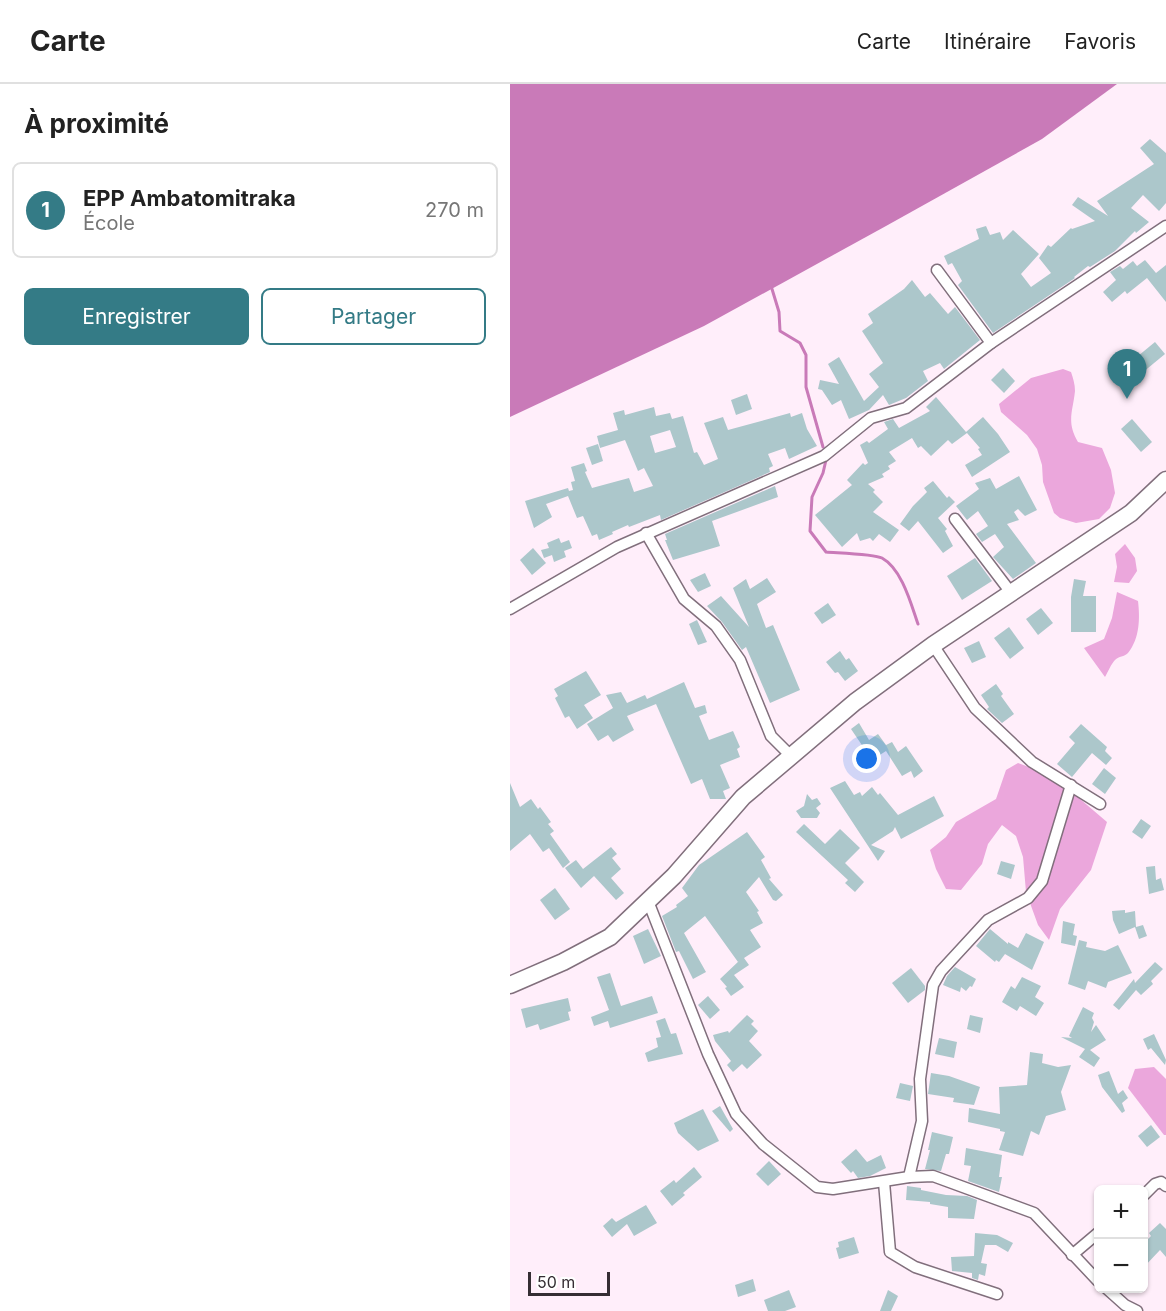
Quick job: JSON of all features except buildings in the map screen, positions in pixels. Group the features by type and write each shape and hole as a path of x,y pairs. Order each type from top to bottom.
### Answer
{"main road":[{"path":"510,985 563,962 610,937 674,876 743,797 855,702 933,645 1131,513 1166,480"}],"street":[{"path":"510,609 556,580 646,533 824,456 871,418 906,408 991,343 1166,226"},
{"path":"937,270 991,343"},
{"path":"955,519 1012,594"},
{"path":"646,533 684,599 716,626 740,660 771,736 791,756"},
{"path":"933,645 975,708 1032,762 1100,804"},
{"path":"909,1177 922,1121 920,1079 933,985 941,971 988,920 1028,898 1042,881 1071,786"},
{"path":"648,901 708,1054 736,1114 763,1144 817,1187 833,1189 909,1177 933,1176 1034,1212 1094,1277"},
{"path":"884,1182 890,1252 915,1266 997,1294"},
{"path":"1148,1190 1161,1182 1166,1186"},
{"path":"1072,1255 1094,1236"},
{"path":"1112,1293 1125,1305 1137,1311"}],"shaded area":[{"path":"510,84 1117,84 1042,139 704,326 510,417"},
{"path":"1063,369 1071,372 1074,383 1071,422 1074,435 1078,442 1102,448 1111,470 1115,493 1110,508 1099,519 1076,523 1060,518 1054,513 1043,482 1042,465 1037,449 1027,435 1001,412 999,404 1031,378"},
{"path":"1125,544 1135,558 1137,571 1129,583 1114,582 1117,567 1115,554"},
{"path":"1117,592 1138,601 1138,628 1132,647 1126,654 1115,660 1105,677 1084,648 1104,639 1112,618"},
{"path":"1018,763 1053,776 1107,822 1091,870 1060,909 1049,940 1038,925 1026,892 1023,857 1016,836 1002,825 988,844 982,864 961,890 946,889 930,850 946,837 956,822 996,799 1006,770"},
{"path":"1154,1067 1166,1079 1166,1135 1128,1088 1135,1069"}],"waterway":[{"path":"772,289 779,312 780,331 800,343 806,355 806,387 823,447"},
{"path":"826,460 812,497 810,531 826,552 872,556 882,558 889,563 905,588 918,624"}],"place":[{"name":"EPP Ambatomitraka","path":"1127,399"}]}
